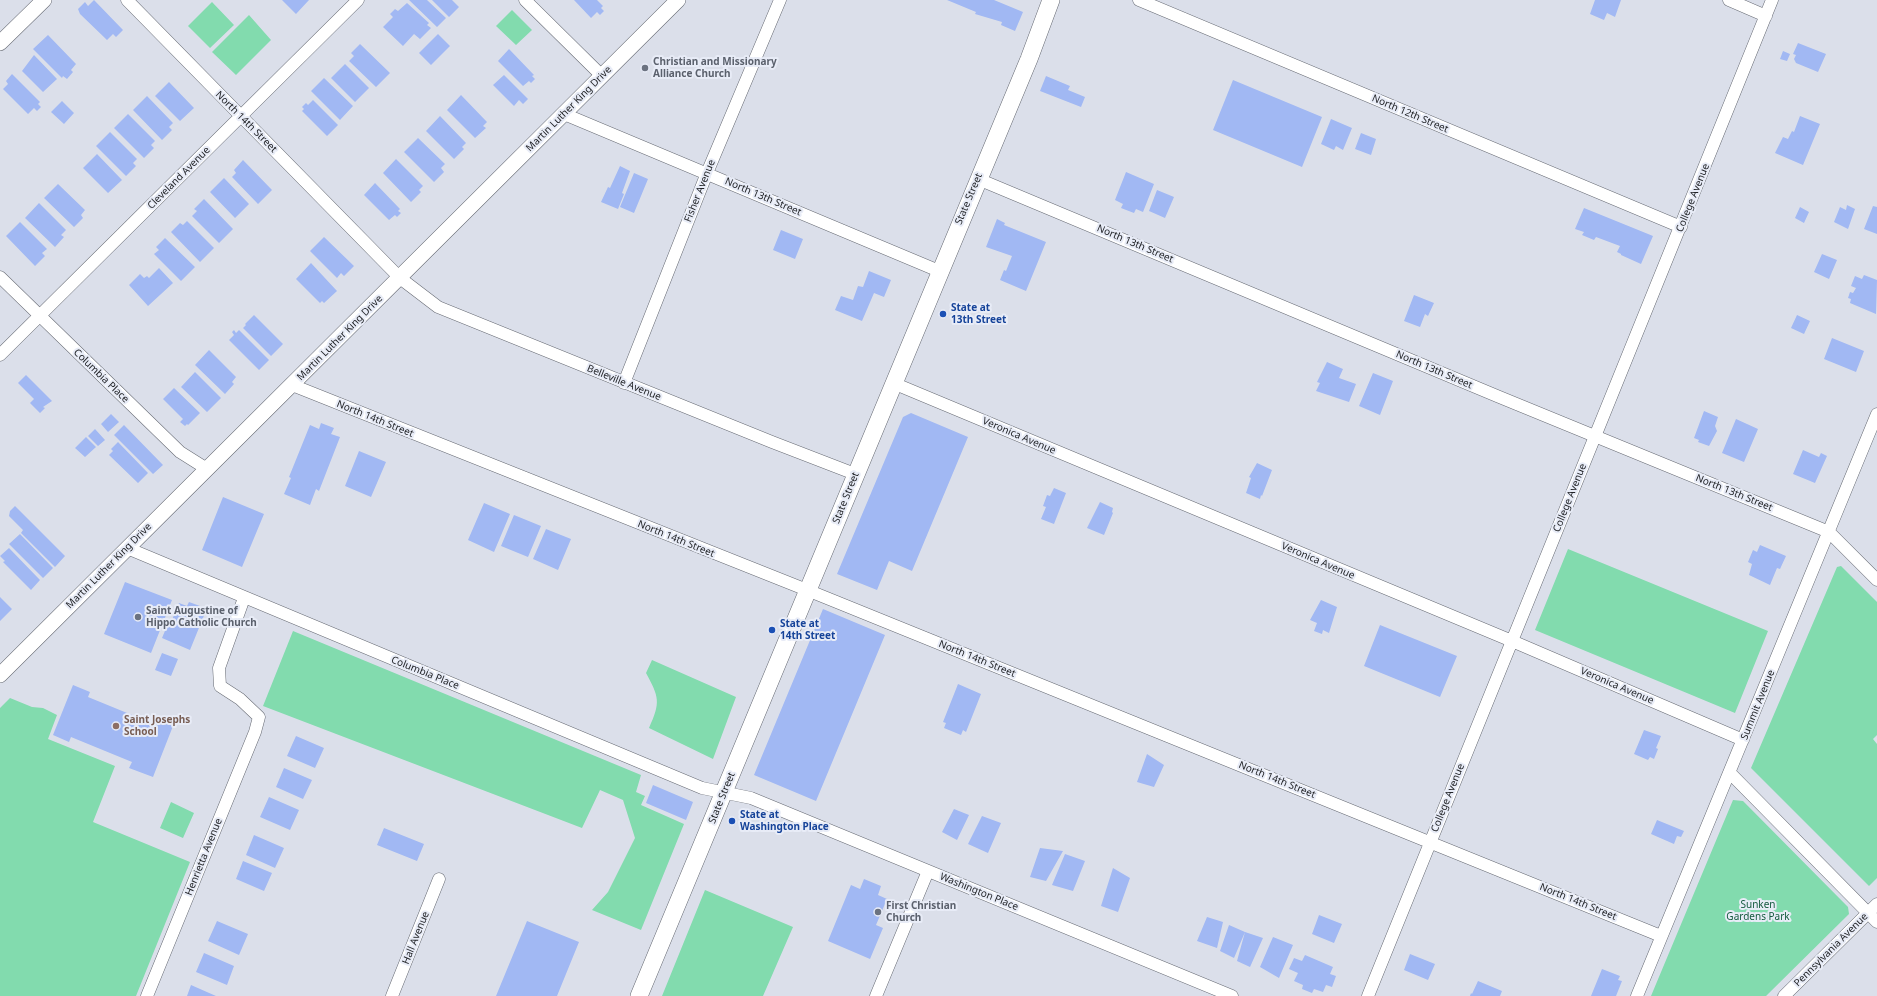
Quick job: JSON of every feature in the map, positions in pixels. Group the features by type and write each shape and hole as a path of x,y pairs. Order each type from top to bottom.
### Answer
{"main road":[{"name":"State Street","path":"639,996 1052,0"}],"street":[{"path":"0,43 44,0"},
{"name":"North 14th Street","path":"127,0 400,278"},
{"name":"Cleveland Avenue","path":"0,356 358,0"},
{"path":"525,0 602,76"},
{"name":"Martin Luther King Drive","path":"0,674 678,0"},
{"name":"Fisher Avenue","path":"624,383 707,173 780,0"},
{"name":"North 12th Street","path":"1139,0 1681,227"},
{"path":"1729,0 1766,16"},
{"name":"College Avenue","path":"1368,996 1772,0"},
{"name":"North 13th Street","path":"564,114 939,271"},
{"name":"North 13th Street","path":"978,179 1596,437 1829,532 1877,580"},
{"name":"Columbia Place","path":"0,277 39,317 180,452 207,469"},
{"name":"Belleville Avenue","path":"400,278 438,307 624,383 856,474"},
{"name":"Veronica Avenue","path":"893,383 1512,641 1743,740"},
{"name":"North 14th Street","path":"292,385 807,590 1661,936"},
{"name":"Summit Avenue","path":"1637,996 1877,414"},
{"name":"Columbia Place","path":"127,548 702,788 724,793"},
{"name":"Henrietta Avenue","path":"146,996 255,732 259,717 240,699 220,686 219,668 244,598"},
{"path":"1730,773 1877,922"},
{"name":"Washington Place","path":"724,793 751,798 1232,996"},
{"path":"876,996 928,871"},
{"name":"Hall Avenue","path":"392,996 440,879"},
{"name":"Pennsylvania Avenue","path":"1784,996 1877,904"}],"green space":[{"path":"212,2 234,25 210,48 188,26"},
{"path":"512,10 532,30 516,45 496,26"},
{"path":"249,15 271,40 236,75 212,52"},
{"path":"1568,549 1768,631 1735,713 1535,630"},
{"path":"1841,566 1877,602 1877,735 1873,739 1877,744 1877,878 1869,886 1751,768 1837,567"},
{"path":"293,631 641,775 636,792 645,796 641,805 684,824 641,930 592,910 608,892 635,838 623,800 600,790 582,828 263,706"},
{"path":"652,660 736,697 713,759 649,728 657,706 654,688 646,673"},
{"path":"10,698 32,707 43,708 57,715 48,739 115,766 93,822 190,862 136,996 0,996 0,708"},
{"name":"Sunken Gardens Park","path":"1733,800 1743,801 1848,907 1849,914 1766,996 1651,996"},
{"path":"171,802 194,813 183,838 160,828"},
{"path":"705,890 793,927 763,996 662,996"}],"building":[{"path":"94,0 123,30 116,37 113,34 107,40 80,14 78,9 85,2 88,6"},
{"path":"282,0 309,0 296,14"},
{"path":"409,0 427,0 446,18 437,27"},
{"path":"432,0 452,0 459,7 449,17"},
{"path":"574,0 597,0 603,6 601,8 604,11 600,15 597,12 591,18"},
{"path":"947,0 994,0 1023,12 1015,31 1001,25 1002,22 975,14 976,12"},
{"path":"1595,0 1621,0 1615,17 1607,13 1604,20 1590,14"},
{"path":"407,3 429,23 427,25 431,28 420,39 414,34 403,46 383,27 393,17 390,14 395,9 398,11"},
{"path":"438,34 450,46 431,65 419,53"},
{"path":"48,35 76,64 71,70 73,72 67,79 63,76 62,78 33,49"},
{"path":"1798,43 1826,54 1818,72 1796,63 1794,59 1796,55 1793,54"},
{"path":"360,44 390,73 376,87 349,61 354,56 351,53"},
{"path":"509,49 534,75 532,76 535,79 531,83 529,81 523,86 498,61"},
{"path":"1783,51 1790,54 1787,61 1780,59"},
{"path":"34,55 57,79 43,92 22,71"},
{"path":"345,64 369,88 355,102 331,78"},
{"path":"12,74 40,102 38,104 41,107 37,111 34,108 28,114 3,89 8,84 6,81"},
{"path":"504,75 528,99 523,104 519,100 514,106 493,85"},
{"path":"1046,76 1070,86 1068,90 1085,97 1081,107 1040,91"},
{"path":"324,78 353,106 340,120 311,91"},
{"path":"1233,80 1322,117 1302,167 1213,130"},
{"path":"169,82 194,108 180,121 155,96"},
{"path":"461,95 487,122 483,126 486,128 475,138 447,110"},
{"path":"147,96 173,123 169,127 172,130 162,140 133,110"},
{"path":"313,100 338,125 327,136 302,111 304,109 302,107 306,103 308,105"},
{"path":"62,101 74,113 64,124 51,112"},
{"path":"128,114 155,141 151,145 154,148 144,158 114,128"},
{"path":"440,116 466,143 462,147 464,149 454,159 426,131"},
{"path":"1800,116 1820,124 1803,165 1775,153 1783,137 1788,139 1792,131 1794,132"},
{"path":"1331,119 1352,128 1343,150 1336,146 1334,150 1321,144"},
{"path":"110,132 137,159 133,163 136,166 126,176 96,146"},
{"path":"1361,133 1376,139 1371,155 1355,149"},
{"path":"418,138 445,164 441,168 444,172 434,182 404,152"},
{"path":"97,154 122,180 108,193 83,168"},
{"path":"396,159 423,186 419,190 421,192 411,202 383,173"},
{"path":"243,160 272,190 258,204 232,177 236,173 234,170"},
{"path":"620,166 630,171 622,193 624,194 618,209 601,202 608,187 610,188"},
{"path":"1126,172 1154,184 1143,212 1136,209 1134,213 1121,208 1123,204 1115,200"},
{"path":"634,173 648,179 634,213 620,207"},
{"path":"224,178 249,204 235,218 210,192"},
{"path":"375,183 400,209 398,211 401,213 397,217 395,215 389,220 364,195"},
{"path":"58,184 85,210 81,215 83,218 74,227 44,198"},
{"path":"1157,190 1174,197 1165,218 1149,211"},
{"path":"204,199 233,229 219,243 192,216 197,211 194,209"},
{"path":"39,203 66,230 61,235 64,237 55,247 25,218"},
{"path":"1847,205 1855,209 1848,229 1834,222 1840,207 1846,210"},
{"path":"1873,206 1877,207 1877,234 1864,229"},
{"path":"1800,207 1809,212 1804,223 1795,218"},
{"path":"1584,208 1653,236 1641,264 1617,252 1620,246 1596,237 1594,240 1582,235 1584,232 1575,229"},
{"path":"997,219 1005,223 1004,225 1046,242 1026,291 1000,280 1004,270 1006,271 1012,256 986,247"},
{"path":"187,221 214,248 200,262 171,232 180,223 183,225"},
{"path":"20,222 47,249 42,253 45,256 35,266 6,236"},
{"path":"781,230 803,239 795,259 773,250"},
{"path":"324,237 354,266 344,276 341,273 337,278 310,251"},
{"path":"165,238 195,267 181,281 154,254 159,250 156,247"},
{"path":"1822,254 1837,260 1829,279 1814,272"},
{"path":"311,263 337,291 324,303 322,301 320,303 296,279"},
{"path":"159,268 173,283 148,306 129,285 140,274 144,278 147,276 149,278"},
{"path":"869,271 891,280 884,297 874,293 862,321 835,310 841,296 853,300 858,286 863,287"},
{"path":"1864,275 1877,280 1876,314 1850,303 1851,299 1848,298 1850,292 1853,293 1856,288 1851,286 1855,276 1862,279"},
{"path":"1414,295 1434,303 1428,316 1425,314 1420,327 1404,321"},
{"path":"254,315 283,344 271,356 243,328"},
{"path":"1797,315 1810,321 1804,334 1791,328"},
{"path":"234,330 236,333 239,330 269,360 259,370 229,340 234,335 232,332"},
{"path":"1832,338 1864,351 1856,372 1824,359"},
{"path":"209,350 236,377 232,382 234,384 225,394 195,365"},
{"path":"1327,362 1343,369 1339,378 1356,384 1349,402 1316,391 1320,383 1317,382"},
{"path":"195,372 221,398 207,412 181,387"},
{"path":"1373,373 1393,381 1380,415 1359,406"},
{"path":"26,375 52,401 43,407 45,408 40,413 30,403 34,399 18,383"},
{"path":"174,388 200,413 188,425 187,424 185,426 180,422 183,419 163,399"},
{"path":"1704,411 1718,417 1715,426 1717,431 1709,446 1698,442 1699,440 1694,438"},
{"path":"911,413 968,437 912,571 889,561 877,590 837,574 903,417"},
{"path":"111,414 119,422 108,432 101,424"},
{"path":"1736,419 1758,429 1744,462 1722,453"},
{"path":"321,423 334,428 331,434 340,437 319,491 316,489 310,505 284,494 291,478 289,477 310,425 319,429"},
{"path":"124,425 163,465 153,474 114,435"},
{"path":"95,429 105,440 98,446 88,436"},
{"path":"86,437 96,447 85,457 75,448"},
{"path":"118,442 148,473 138,483 109,455 113,451 111,449"},
{"path":"1803,450 1819,457 1821,453 1827,456 1815,483 1793,474"},
{"path":"359,451 386,462 371,497 345,486"},
{"path":"1257,463 1272,470 1260,499 1246,493 1251,478 1249,477"},
{"path":"1054,488 1066,493 1054,524 1041,519 1046,507 1043,506 1047,495 1050,496"},
{"path":"223,497 264,514 242,567 202,550"},
{"path":"1100,502 1113,508 1113,513 1104,535 1087,528"},
{"path":"484,503 510,514 494,552 468,540"},
{"path":"15,506 65,556 55,567 21,533 23,530 9,516 10,511"},
{"path":"514,515 541,526 528,557 501,546"},
{"path":"546,529 571,539 558,570 533,559"},
{"path":"20,534 53,568 43,578 9,544"},
{"path":"1760,545 1786,556 1780,569 1777,568 1770,585 1749,575 1752,564 1748,562 1753,550 1757,552"},
{"path":"9,548 40,580 31,590 3,562 5,561 0,556"},
{"name":"Saint Augustine of Hippo Catholic Church","path":"125,582 172,600 151,653 104,634"},
{"path":"0,597 12,609 0,621"},
{"path":"1321,600 1337,607 1329,633 1323,630 1322,634 1314,631 1317,623 1310,620"},
{"path":"189,602 200,606 198,611 205,613 190,650 162,638 167,626 169,627 179,603 187,606"},
{"path":"823,609 885,635 816,801 754,775"},
{"path":"1380,625 1457,656 1440,697 1364,666"},
{"path":"162,653 178,659 171,676 155,670"},
{"path":"958,684 981,694 966,732 963,730 961,735 944,728 946,723 943,722"},
{"path":"73,685 90,692 88,697 154,724 156,719 173,726 153,777 129,768 132,762 71,737 69,742 53,735"},
{"path":"1644,730 1661,736 1656,748 1658,749 1654,759 1650,757 1648,760 1634,754"},
{"path":"296,736 324,748 315,768 287,756"},
{"path":"1147,754 1164,765 1154,787 1137,782"},
{"path":"284,768 312,780 303,799 276,787"},
{"path":"653,785 693,802 686,820 646,803"},
{"path":"269,797 299,810 290,830 260,817"},
{"path":"954,809 969,815 957,840 942,832"},
{"path":"982,816 1001,823 988,853 968,844"},
{"path":"1657,820 1684,831 1681,837 1677,836 1674,844 1651,834"},
{"path":"384,828 424,844 417,861 377,845"},
{"path":"254,835 284,848 275,868 246,855"},
{"path":"1040,848 1063,851 1046,881 1030,877"},
{"path":"1065,854 1085,861 1073,891 1052,885"},
{"path":"243,861 272,873 264,891 236,879"},
{"path":"1113,868 1130,878 1118,912 1101,906"},
{"path":"864,879 881,886 878,895 887,899 876,925 883,928 870,959 828,941 851,885 860,889"},
{"path":"1319,915 1342,924 1334,943 1312,934"},
{"path":"1207,917 1223,922 1217,948 1197,941"},
{"path":"217,921 248,934 239,955 208,941"},
{"path":"527,921 579,942 557,996 496,996"},
{"path":"1229,925 1245,932 1234,958 1220,951"},
{"path":"1245,932 1263,938 1250,967 1237,961"},
{"path":"1273,937 1293,945 1279,978 1260,967"},
{"path":"204,953 234,966 227,985 196,972"},
{"path":"1410,954 1435,964 1428,980 1404,970"},
{"path":"1305,955 1333,967 1330,974 1336,976 1332,987 1326,985 1323,992 1314,989 1312,993 1302,989 1303,985 1294,981 1298,973 1289,969 1294,958 1302,961"},
{"path":"1602,969 1620,976 1618,980 1622,981 1616,996 1591,996"},
{"path":"1478,981 1502,991 1500,996 1470,996"},
{"path":"191,985 216,996 187,996"}],"place":[{"name":"Christian and Missionary Alliance Church","path":"645,68"},
{"name":"State at 13th Street","path":"943,314"},
{"name":"Saint Augustine of Hippo Catholic Church","path":"138,617"},
{"name":"State at 14th Street","path":"772,630"},
{"name":"Saint Josephs School","path":"116,726"},
{"name":"State at Washington Place","path":"732,821"},
{"name":"First Christian Church","path":"878,912"}]}
